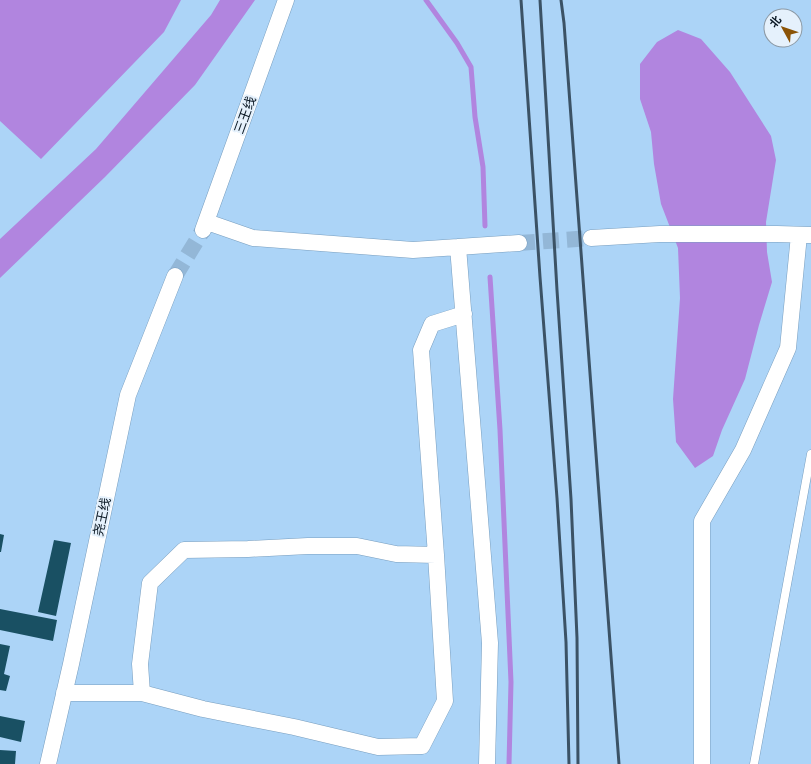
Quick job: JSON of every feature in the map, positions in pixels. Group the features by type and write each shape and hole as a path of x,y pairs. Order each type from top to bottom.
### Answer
{"street":[{"name":"三王线","path":"286,0 205,226 253,238 413,250 458,248"},
{"path":"590,238 660,234 805,235 788,348 742,450 702,521 702,764"},
{"path":"487,764 490,643 458,248 519,243"},
{"name":"尧王线","path":"48,764 128,395 174,276"},
{"path":"64,693 142,693 203,709 294,727 378,747 422,746 445,701 422,350 432,324 464,314"},
{"path":"142,693 140,664 150,583 184,550 357,546 396,554 436,555"}],"lane":[{"path":"754,764 811,454"}],"shaded area":[{"path":"0,0 181,0 164,32 41,159 0,121"},
{"path":"220,0 255,0 195,85 105,177 0,278 0,239 96,149 211,15"},
{"path":"678,30 701,39 730,72 771,136 776,160 766,222 767,252 772,282 745,379 722,430 713,456 695,468 676,442 673,399 680,298 678,248 661,204 654,164 651,132 640,99 640,64 657,42"}],"building":[{"path":"0,534 4,535 1,552 0,552"},
{"path":"54,540 71,543 56,616 38,612"},
{"path":"0,609 57,620 53,641 0,630"},
{"path":"0,644 10,646 4,674 10,676 6,691 0,690"},
{"path":"0,716 25,721 21,742 0,737"},
{"path":"0,750 16,751 15,764 0,764"}],"waterway":[{"path":"426,0 457,43 471,67 475,117 483,167 485,226"},
{"path":"490,277 500,430 511,682 509,764"}],"tunnel":[{"path":"175,276 203,230"},
{"path":"519,243 591,238"}],"railway":[{"path":"521,0 557,498 566,642 569,764"},
{"path":"540,0 571,499 577,638 578,764"},
{"path":"561,0 564,23 619,764"}]}
